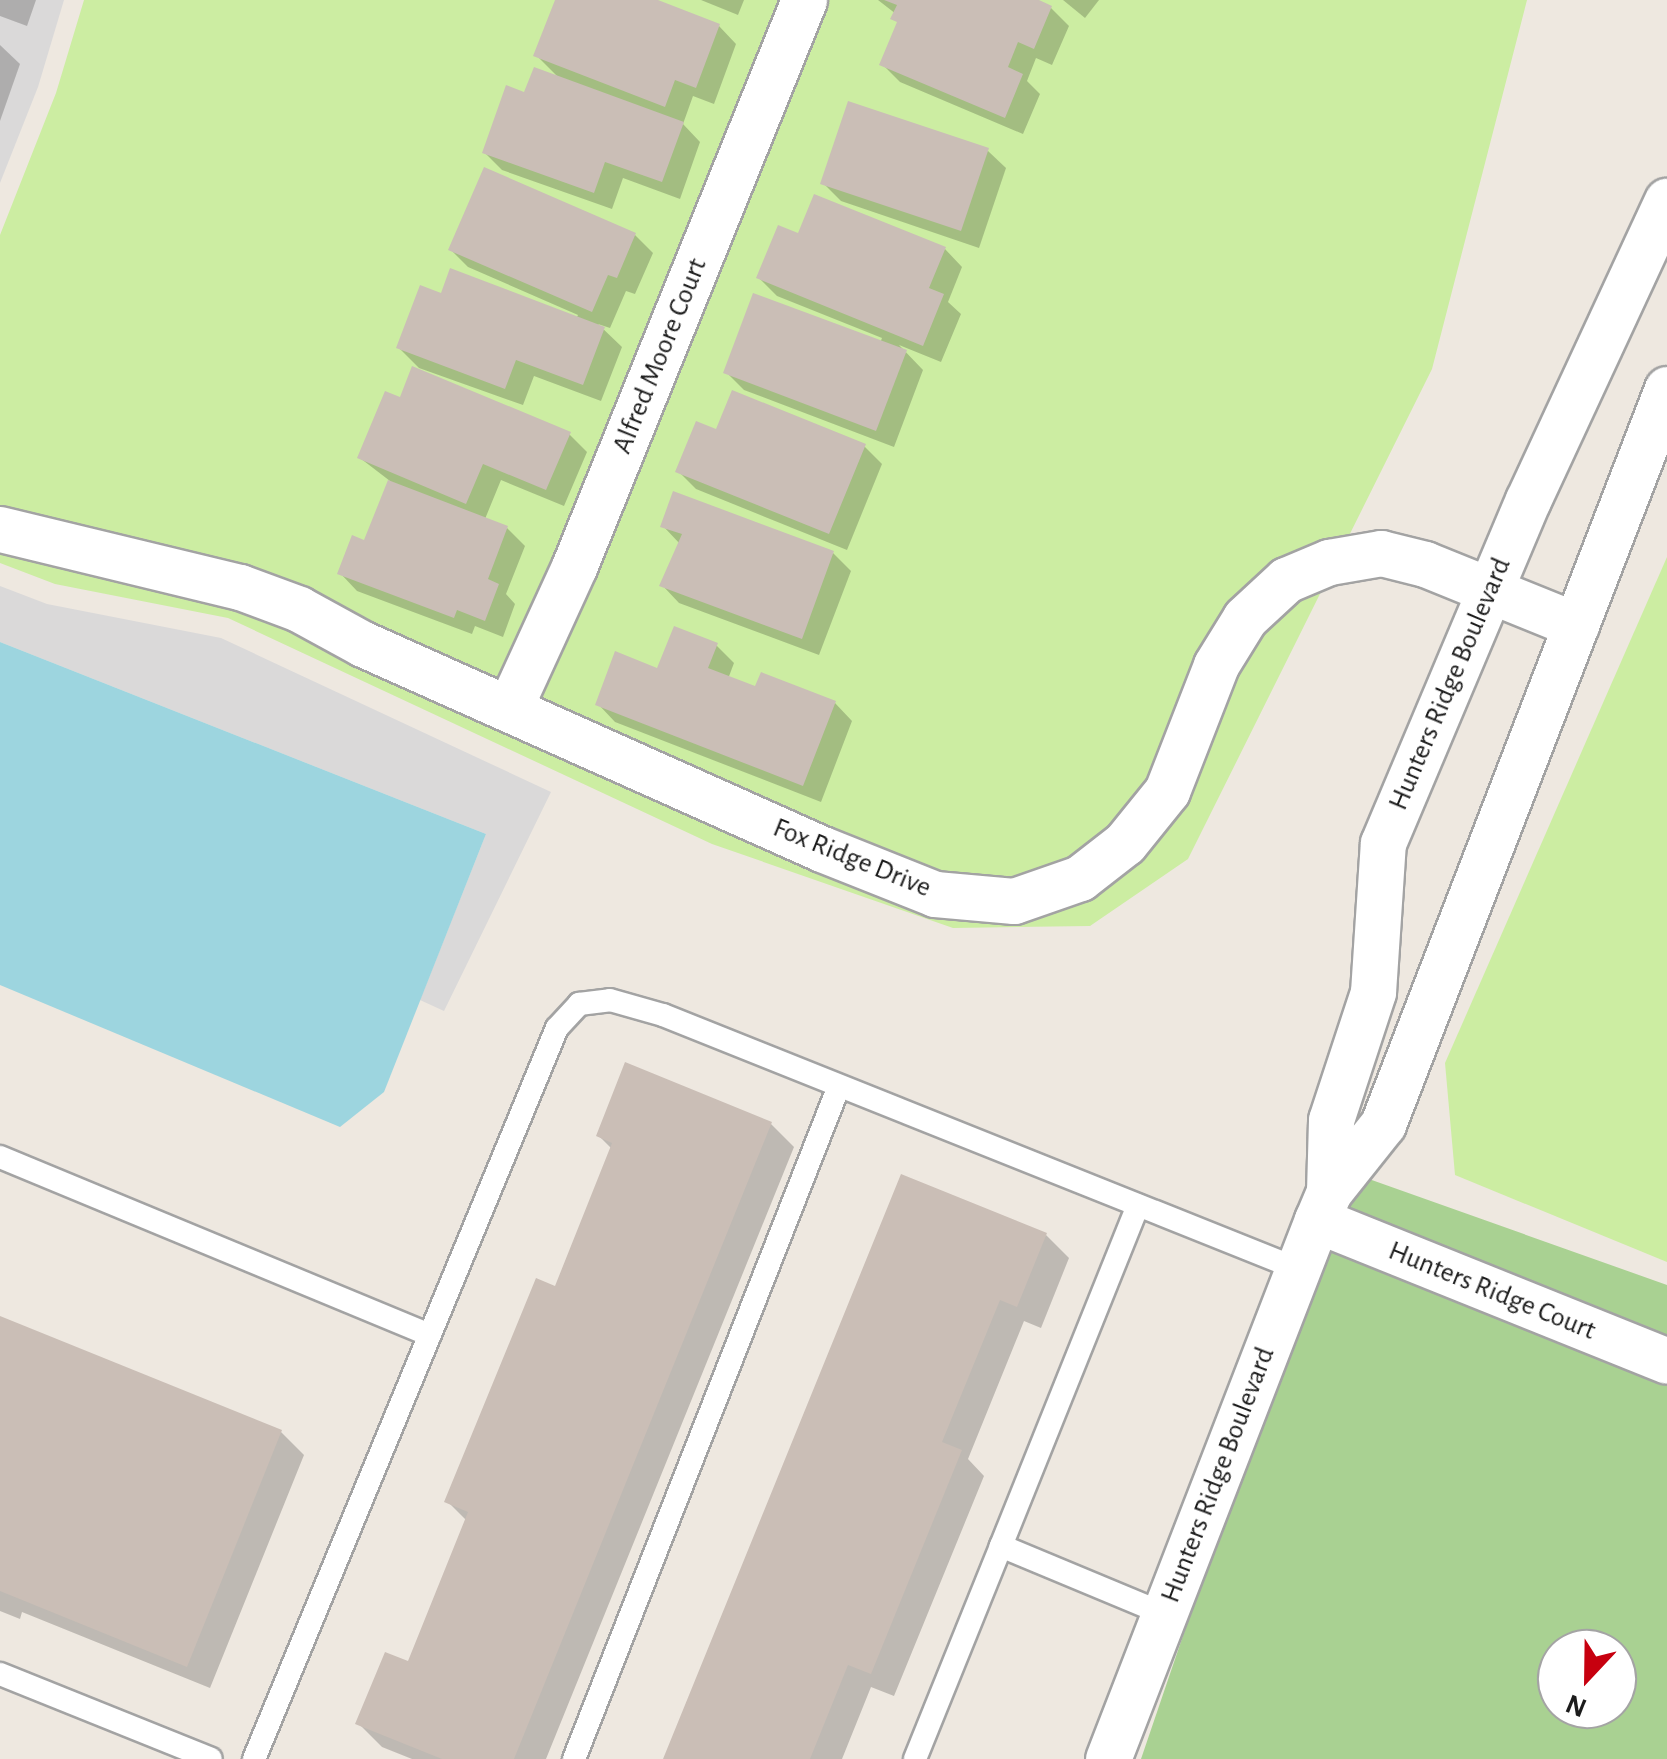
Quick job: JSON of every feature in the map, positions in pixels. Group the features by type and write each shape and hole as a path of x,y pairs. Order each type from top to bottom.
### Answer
{"street":[{"name":"Alfred Moore Court","path":"509,709 574,568 804,0"},
{"name":"Hunters Ridge Boulevard","path":"1323,1206 1331,1120 1373,992 1383,843 1489,591 1667,201"},
{"name":"Hunters Ridge Boulevard","path":"1108,1759 1323,1206 1382,1124 1667,389"},
{"name":"Fox Ridge Drive","path":"0,529 240,587 935,894 1014,901 1080,878 1125,843 1166,791 1216,664 1245,618 1286,580 1328,562 1381,553 1425,564 1576,625"},
{"name":"Hunters Ridge Court","path":"1323,1206 1667,1361"}],"lane":[{"path":"254,1759 557,1028 579,1004 610,1000 663,1015 1298,1268"},
{"path":"574,1759 839,1086"},
{"path":"0,1157 430,1335"},
{"path":"915,1759 1138,1205"},
{"path":"1000,1546 1164,1614"},
{"path":"0,1674 210,1759"}],"shaded area":[{"path":"0,0 64,0 38,87 0,183"},
{"path":"0,586 47,604 221,638 551,792 444,1011 420,1000 486,834 0,642"}],"green space":[{"path":"84,0 1527,0 1432,369 1188,859 1090,926 953,928 712,844 228,618 55,584 0,563 0,235 56,93"},
{"path":"1667,557 1667,1262 1455,1175 1445,1063"},
{"path":"1352,1173 1667,1285 1667,1759 1141,1759 1296,1304"}],"water":[{"path":"0,642 486,834 384,1092 340,1127 0,985"}],"building":[{"path":"555,0 658,0 720,24 696,88 675,80 665,107 533,56"},
{"path":"884,0 1039,0 1052,6 1034,49 1018,42 1008,67 1023,74 1005,118 879,65 897,22 890,19 897,5"},
{"path":"534,67 684,122 662,182 605,162 594,193 482,153 506,85 524,92"},
{"path":"848,101 989,148 961,231 820,184"},
{"path":"484,167 636,233 617,278 608,275 592,312 448,250"},
{"path":"814,194 946,247 929,288 944,294 923,346 756,278 778,225 798,233"},
{"path":"450,268 605,327 583,385 516,360 505,389 396,348 420,285 441,293"},
{"path":"753,293 907,350 876,431 723,373"},
{"path":"412,366 571,432 546,490 483,464 466,504 357,458 385,391 400,397"},
{"path":"732,390 866,444 829,534 675,472 696,421 716,429"},
{"path":"388,480 508,526 488,579 499,584 485,621 457,610 454,618 337,574 352,535 364,540"},
{"path":"673,491 834,551 802,639 659,586 682,534 660,527"},
{"path":"674,626 718,643 708,668 755,686 761,672 836,701 803,786 595,705 615,651 657,668"},
{"path":"625,1062 772,1122 514,1759 442,1759 355,1724 385,1652 408,1661 468,1512 444,1502 536,1278 555,1286 612,1143 596,1136"},
{"path":"901,1174 1047,1233 1017,1307 1000,1300 942,1442 962,1450 871,1674 848,1665 810,1759 663,1759"},
{"path":"0,1316 282,1430 187,1667 0,1591"}]}
